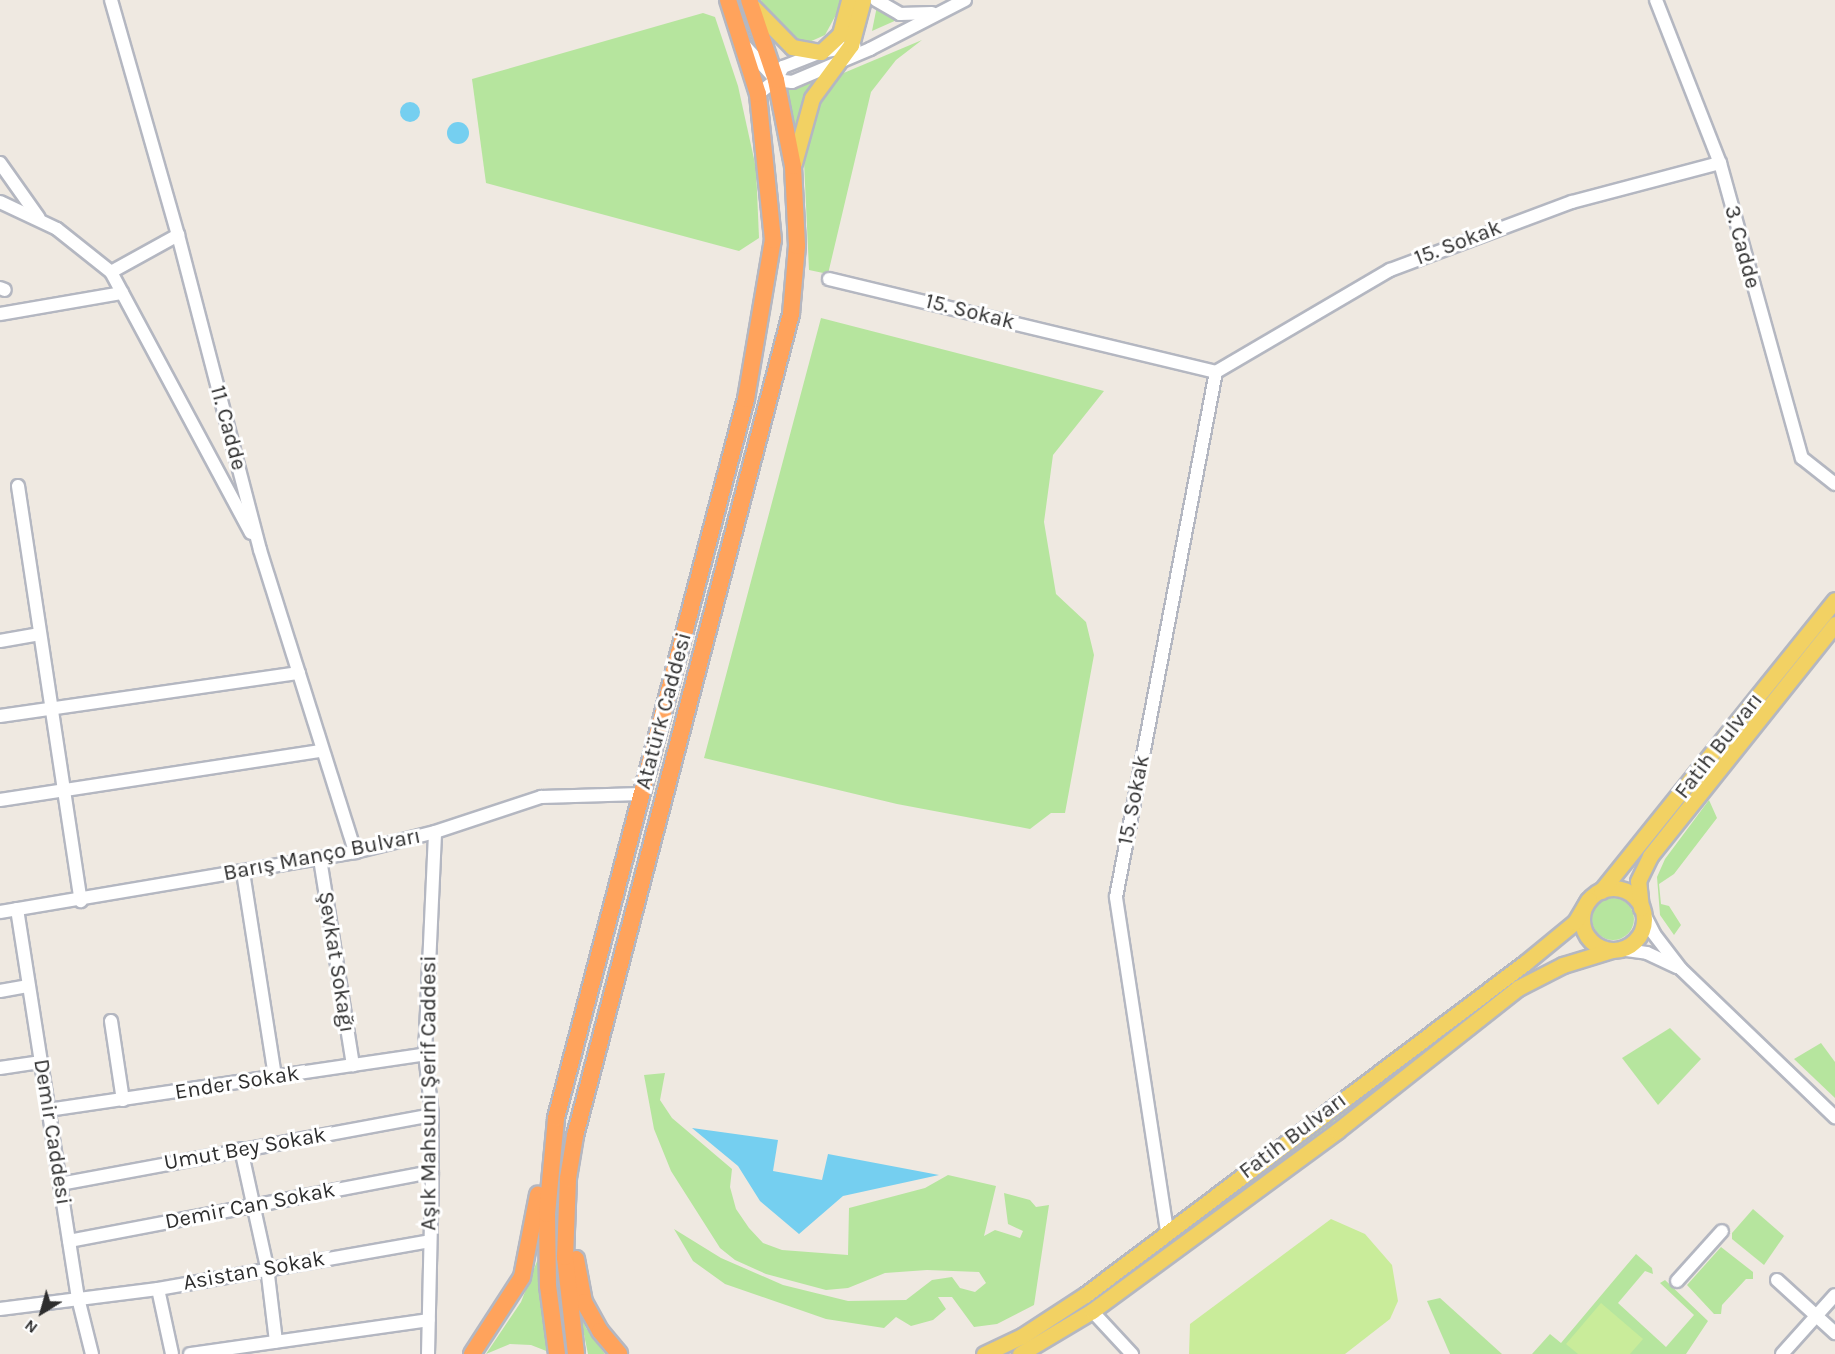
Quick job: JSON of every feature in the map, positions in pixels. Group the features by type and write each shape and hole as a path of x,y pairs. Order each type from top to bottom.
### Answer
{"highway":[{"path":"472,1354 522,1277 545,1155 746,399 773,240 758,94 745,46 728,0"},
{"name":"Atatürk Caddesi","path":"576,1354 565,1257 568,1178 575,1136 791,314 796,246 793,166 776,80 749,2"},
{"path":"556,1118 547,1214 548,1286 556,1354"},
{"path":"575,1136 578,1282 590,1315 619,1354"}],"main road":[{"path":"846,39 849,0"},
{"path":"793,166 799,134 812,98 834,66 863,0"},
{"path":"749,2 775,34 792,47 821,52 846,39"},
{"name":"Fatih Bulvarı","path":"1601,891 1835,600"},
{"path":"1641,908 1623,890 1601,891 1588,900 1582,919 1584,931 1593,943 1615,949 1638,936 1643,921 1638,881 1650,856 1835,624"},
{"name":"Fatih Bulvarı","path":"984,1354 1022,1336 1084,1295 1525,963 1575,922 1588,900"},
{"name":"Fatih Bulvarı","path":"1020,1354 1092,1311 1384,1096 1518,988 1563,965 1615,949"}],"street":[{"name":"11. Cadde","path":"111,0 178,235 260,550 355,852"},
{"path":"876,0 900,14 936,12"},
{"path":"745,46 776,80 792,82 870,49 936,12 965,0"},
{"name":"3. Cadde","path":"1656,0 1720,163 1802,458 1835,484"},
{"path":"846,39 870,49"},
{"path":"758,94 776,80 783,67 821,52"},
{"path":"0,163 40,218"},
{"name":"15. Sokak","path":"829,279 1216,372 1390,270 1572,202 1720,163"},
{"path":"0,202 40,218 111,272 260,550"},
{"path":"111,272 178,235"},
{"path":"0,314 123,293"},
{"name":"15. Sokak","path":"1167,1231 1116,897 1216,372"},
{"path":"18,486 38,634 81,902"},
{"path":"0,641 38,634"},
{"path":"0,716 299,673"},
{"path":"0,800 63,789 89,789 322,751"},
{"name":"Barış Manço Bulvarı","path":"0,912 81,902 355,852 435,832 541,797 641,794"},
{"name":"Aşık Mahsuni Şerif Caddesi","path":"428,1354 432,1115 424,1054 435,832"},
{"name":"Şevkat Sokağı","path":"320,859 353,1065"},
{"path":"243,872 275,1077"},
{"path":"1641,908 1654,934 1681,969 1835,1117"},
{"name":"Demir Caddesi","path":"17,909 78,1298 92,1354"},
{"path":"1615,949 1647,953 1681,969"},
{"path":"0,991 29,986"},
{"path":"111,1021 123,1100"},
{"name":"Ender Sokak","path":"48,1110 424,1054"},
{"path":"0,1068 40,1062"},
{"name":"Umut Bey Sokak","path":"60,1184 432,1115"},
{"path":"241,1149 251,1205 267,1267 276,1341"},
{"name":"Demir Can Sokak","path":"69,1241 432,1172"},
{"path":"1677,1281 1722,1230"},
{"name":"Asistan Sokak","path":"0,1309 158,1289 267,1267 430,1241"},
{"path":"1777,1280 1835,1333"},
{"path":"158,1289 172,1354"},
{"path":"1782,1354 1835,1295"},
{"path":"1092,1311 1132,1354"},
{"path":"190,1354 429,1320"}],"green space":[{"path":"761,0 844,0 825,35 807,43 794,42 767,17"},
{"path":"877,6 899,19 872,31"},
{"path":"703,13 715,17 738,86 756,168 759,238 739,251 486,183 472,79"},
{"path":"922,40 896,60 871,92 828,274 809,270 803,140 827,80"},
{"path":"821,75 796,127 794,127 786,89"},
{"path":"821,318 1104,391 1053,455 1044,522 1056,594 1086,622 1094,655 1065,813 1051,813 1030,829 897,804 704,758"},
{"path":"1709,800 1717,818 1674,874 1659,884 1661,904 1669,906 1681,925 1674,935 1660,915 1657,877 1665,859"},
{"path":"1613,898 1621,899 1628,904 1633,911 1633,927 1628,934 1621,939 1613,940 1605,939 1598,934 1593,927 1592,919 1593,911 1598,904 1605,899"},
{"path":"1670,1028 1701,1059 1658,1105 1622,1058"},
{"path":"1821,1043 1835,1062 1835,1098 1794,1059"},
{"path":"1408,1060 1356,1107 1080,1314 1016,1352 1003,1354 1078,1311"},
{"path":"665,1073 660,1100 672,1118 732,1169 730,1187 736,1209 763,1243 782,1250 848,1255 849,1208 925,1188 948,1175 996,1186 984,1236 995,1230 1020,1238 1023,1231 1008,1224 1004,1193 1030,1200 1036,1207 1049,1205 1034,1305 997,1324 974,1327 952,1297 938,1297 946,1309 933,1320 911,1326 896,1317 884,1328 826,1319 725,1284 693,1261 674,1229 721,1258 783,1285 848,1301 906,1300 932,1280 952,1277 960,1288 975,1292 986,1283 979,1272 927,1270 885,1273 848,1288 826,1290 766,1274 735,1260 720,1248 671,1171 654,1129 644,1075"},
{"path":"1753,1209 1784,1236 1764,1265 1732,1239 1732,1233"},
{"path":"1331,1219 1365,1234 1392,1265 1398,1301 1390,1319 1345,1354 1189,1354 1190,1324"},
{"path":"1721,1247 1753,1272 1753,1279 1746,1279 1722,1305 1721,1314 1714,1314 1687,1285"},
{"path":"541,1251 554,1354 531,1345 510,1344 486,1354 521,1302"},
{"path":"1636,1254 1652,1268 1653,1274 1645,1271 1618,1303 1666,1347 1694,1315 1660,1283 1665,1280 1708,1321 1686,1354 1532,1354 1550,1334 1561,1343"},
{"path":"1440,1298 1502,1354 1450,1354 1427,1301"},
{"path":"1601,1303 1643,1339 1630,1354 1578,1354 1566,1344"},
{"path":"580,1315 586,1328 605,1354 588,1354"}],"water":[{"path":"410,102 417,105 420,112 417,119 410,122 403,119 400,112 403,105"},
{"path":"458,122 466,125 469,133 466,141 458,144 450,141 447,133 450,125"},
{"path":"692,1128 778,1140 773,1171 822,1180 828,1154 939,1175 843,1196 799,1234 760,1201 738,1166"}]}
